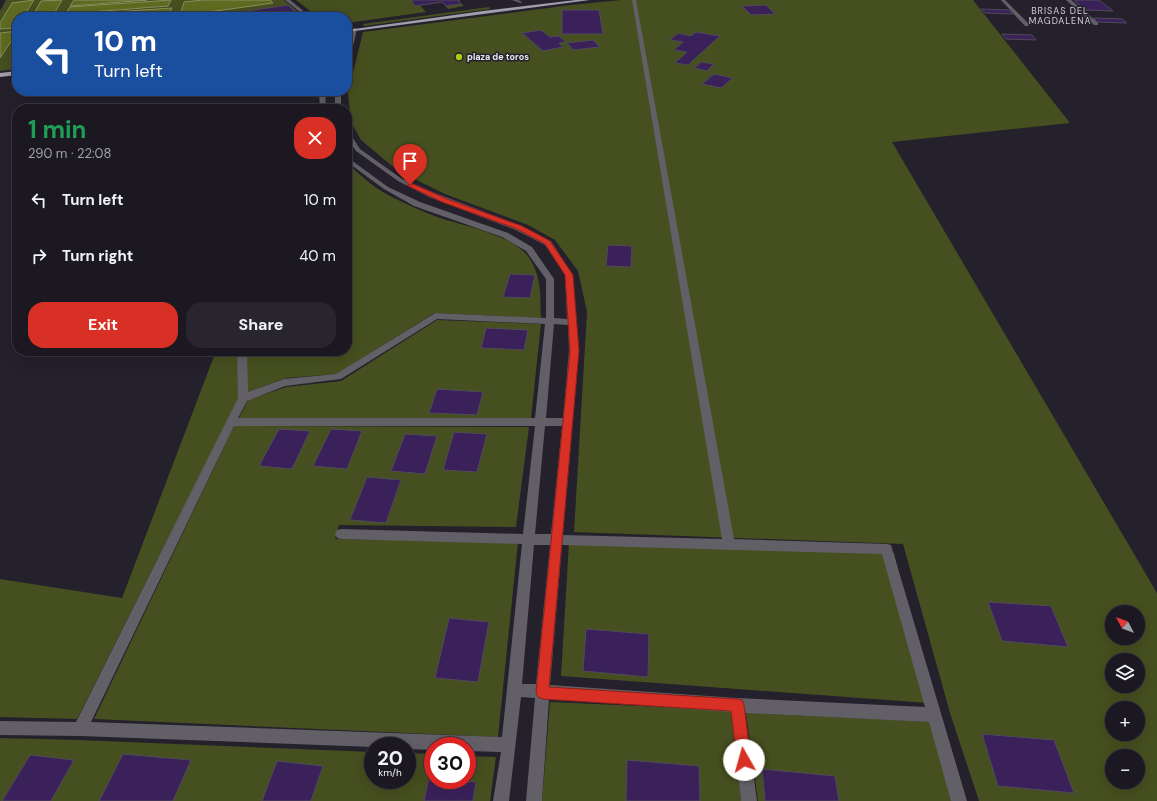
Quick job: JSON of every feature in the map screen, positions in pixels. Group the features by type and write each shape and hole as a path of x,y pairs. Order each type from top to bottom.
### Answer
{"main road":[{"path":"352,24 538,0"},
{"path":"355,30 483,12 588,0"},
{"path":"0,75 12,73"}],"street":[{"path":"287,0 303,12"},
{"path":"514,0 520,2"},
{"path":"634,0 729,545"},
{"path":"1003,0 1027,25"},
{"path":"1068,0 1096,24"},
{"path":"352,41 355,30"},
{"path":"352,141 358,150 400,180 432,195 519,228 548,243 569,275 574,351 542,692 534,801"},
{"path":"352,163 386,188 417,204 506,235 529,249 550,279 550,322 514,690 501,801"},
{"path":"243,398 284,383 338,377 435,316 572,322"},
{"path":"80,729 243,398 242,356"},
{"path":"232,422 568,422"},
{"path":"341,534 888,549 959,801"},
{"path":"514,690 737,705 935,715"},
{"path":"737,705 749,801"},
{"path":"0,728 80,729 508,745"}],"shaded area":[{"path":"6,0 284,0 298,12 12,12 12,70 0,71 0,11"},
{"path":"34,0 26,12 12,12 12,28 0,29 0,23 12,3"},
{"path":"62,0 55,12 35,12 41,1"},
{"path":"74,0 147,0 70,6"},
{"path":"171,0 168,6 91,12 66,12 70,7"},
{"path":"202,0 270,0 273,3 209,12 181,12 184,2"},
{"path":"296,0 460,0 458,1 464,6 448,9 442,2 420,5 426,12 352,22 352,12 312,12"},
{"path":"621,0 973,0 1070,123 892,142 1157,593 1157,801 979,801 950,713 903,544 574,532 587,312 578,271 555,240 528,225 445,194 398,171 361,140 352,124 352,104 349,104 348,96 352,96 352,77 363,32 571,5"},
{"path":"489,7 490,9 364,26 363,24"},
{"path":"172,8 170,12 113,12"},
{"path":"12,32 12,40 0,58 0,33"},
{"path":"352,168 384,193 434,216 476,228 502,238 514,244 530,259 537,273 540,287 541,318 434,313 337,374 286,378 240,395 77,719 0,717 0,579 122,598 214,356 352,356"},
{"path":"437,320 541,324 531,418 239,418 248,400 286,387 341,381"},
{"path":"234,426 529,427 516,527 339,525 335,539 518,542 498,737 94,719"},
{"path":"569,543 894,553 928,703 561,676"},
{"path":"550,702 731,710 741,801 542,801"},
{"path":"746,713 937,722 962,801 758,801"},
{"path":"0,738 364,752 364,789 416,789 416,753 424,754 424,789 476,789 476,756 496,757 490,801 0,801"}],"building":[{"path":"411,0 458,0 461,4 446,6 442,2 415,6"},
{"path":"1074,0 1099,0 1113,11 1085,10"},
{"path":"288,5 296,12 247,12"},
{"path":"766,5 775,14 751,15 742,6"},
{"path":"981,9 1009,10 1013,14 985,13"},
{"path":"562,10 599,10 603,34 562,34"},
{"path":"1093,18 1122,19 1127,23 1097,22"},
{"path":"541,30 550,37 559,36 566,42 559,43 563,47 543,51 522,33"},
{"path":"696,32 720,36 688,65 675,63 687,52 674,50 683,42 670,40 678,33 691,36"},
{"path":"1002,34 1032,35 1036,40 1006,39"},
{"path":"593,40 600,47 573,50 567,43"},
{"path":"701,62 714,64 707,71 694,68"},
{"path":"714,74 733,78 721,88 702,84"},
{"path":"608,245 632,246 631,267 606,266"},
{"path":"510,274 535,275 530,298 503,297"},
{"path":"486,328 528,330 524,350 481,348"},
{"path":"437,389 483,392 477,415 429,413"},
{"path":"279,429 310,431 292,469 259,466"},
{"path":"331,429 362,431 347,469 313,466"},
{"path":"454,432 487,434 477,472 443,470"},
{"path":"405,434 437,436 425,474 391,471"},
{"path":"367,477 401,480 386,523 350,520"},
{"path":"988,602 1051,606 1068,647 1002,641"},
{"path":"449,618 489,622 478,682 435,678"},
{"path":"586,629 649,634 648,677 583,671"},
{"path":"982,734 1054,740 1074,793 998,786"},
{"path":"123,754 191,760 173,801 99,801"},
{"path":"30,755 74,760 51,801 2,801"},
{"path":"627,760 699,766 700,801 626,801"},
{"path":"277,761 323,766 311,801 262,801"},
{"path":"762,769 835,776 839,801 765,801"},
{"path":"426,789 475,789 473,801 424,801"}],"place":[{"name":"plaza de toros","path":"459,57"}],"district":[{"name":"BRISAS DEL MAGDALENA","path":"1060,16"}],"route":[{"path":"410,185 444,200 519,228 548,243 569,275 574,351 542,692 737,705 744,760"}]}
